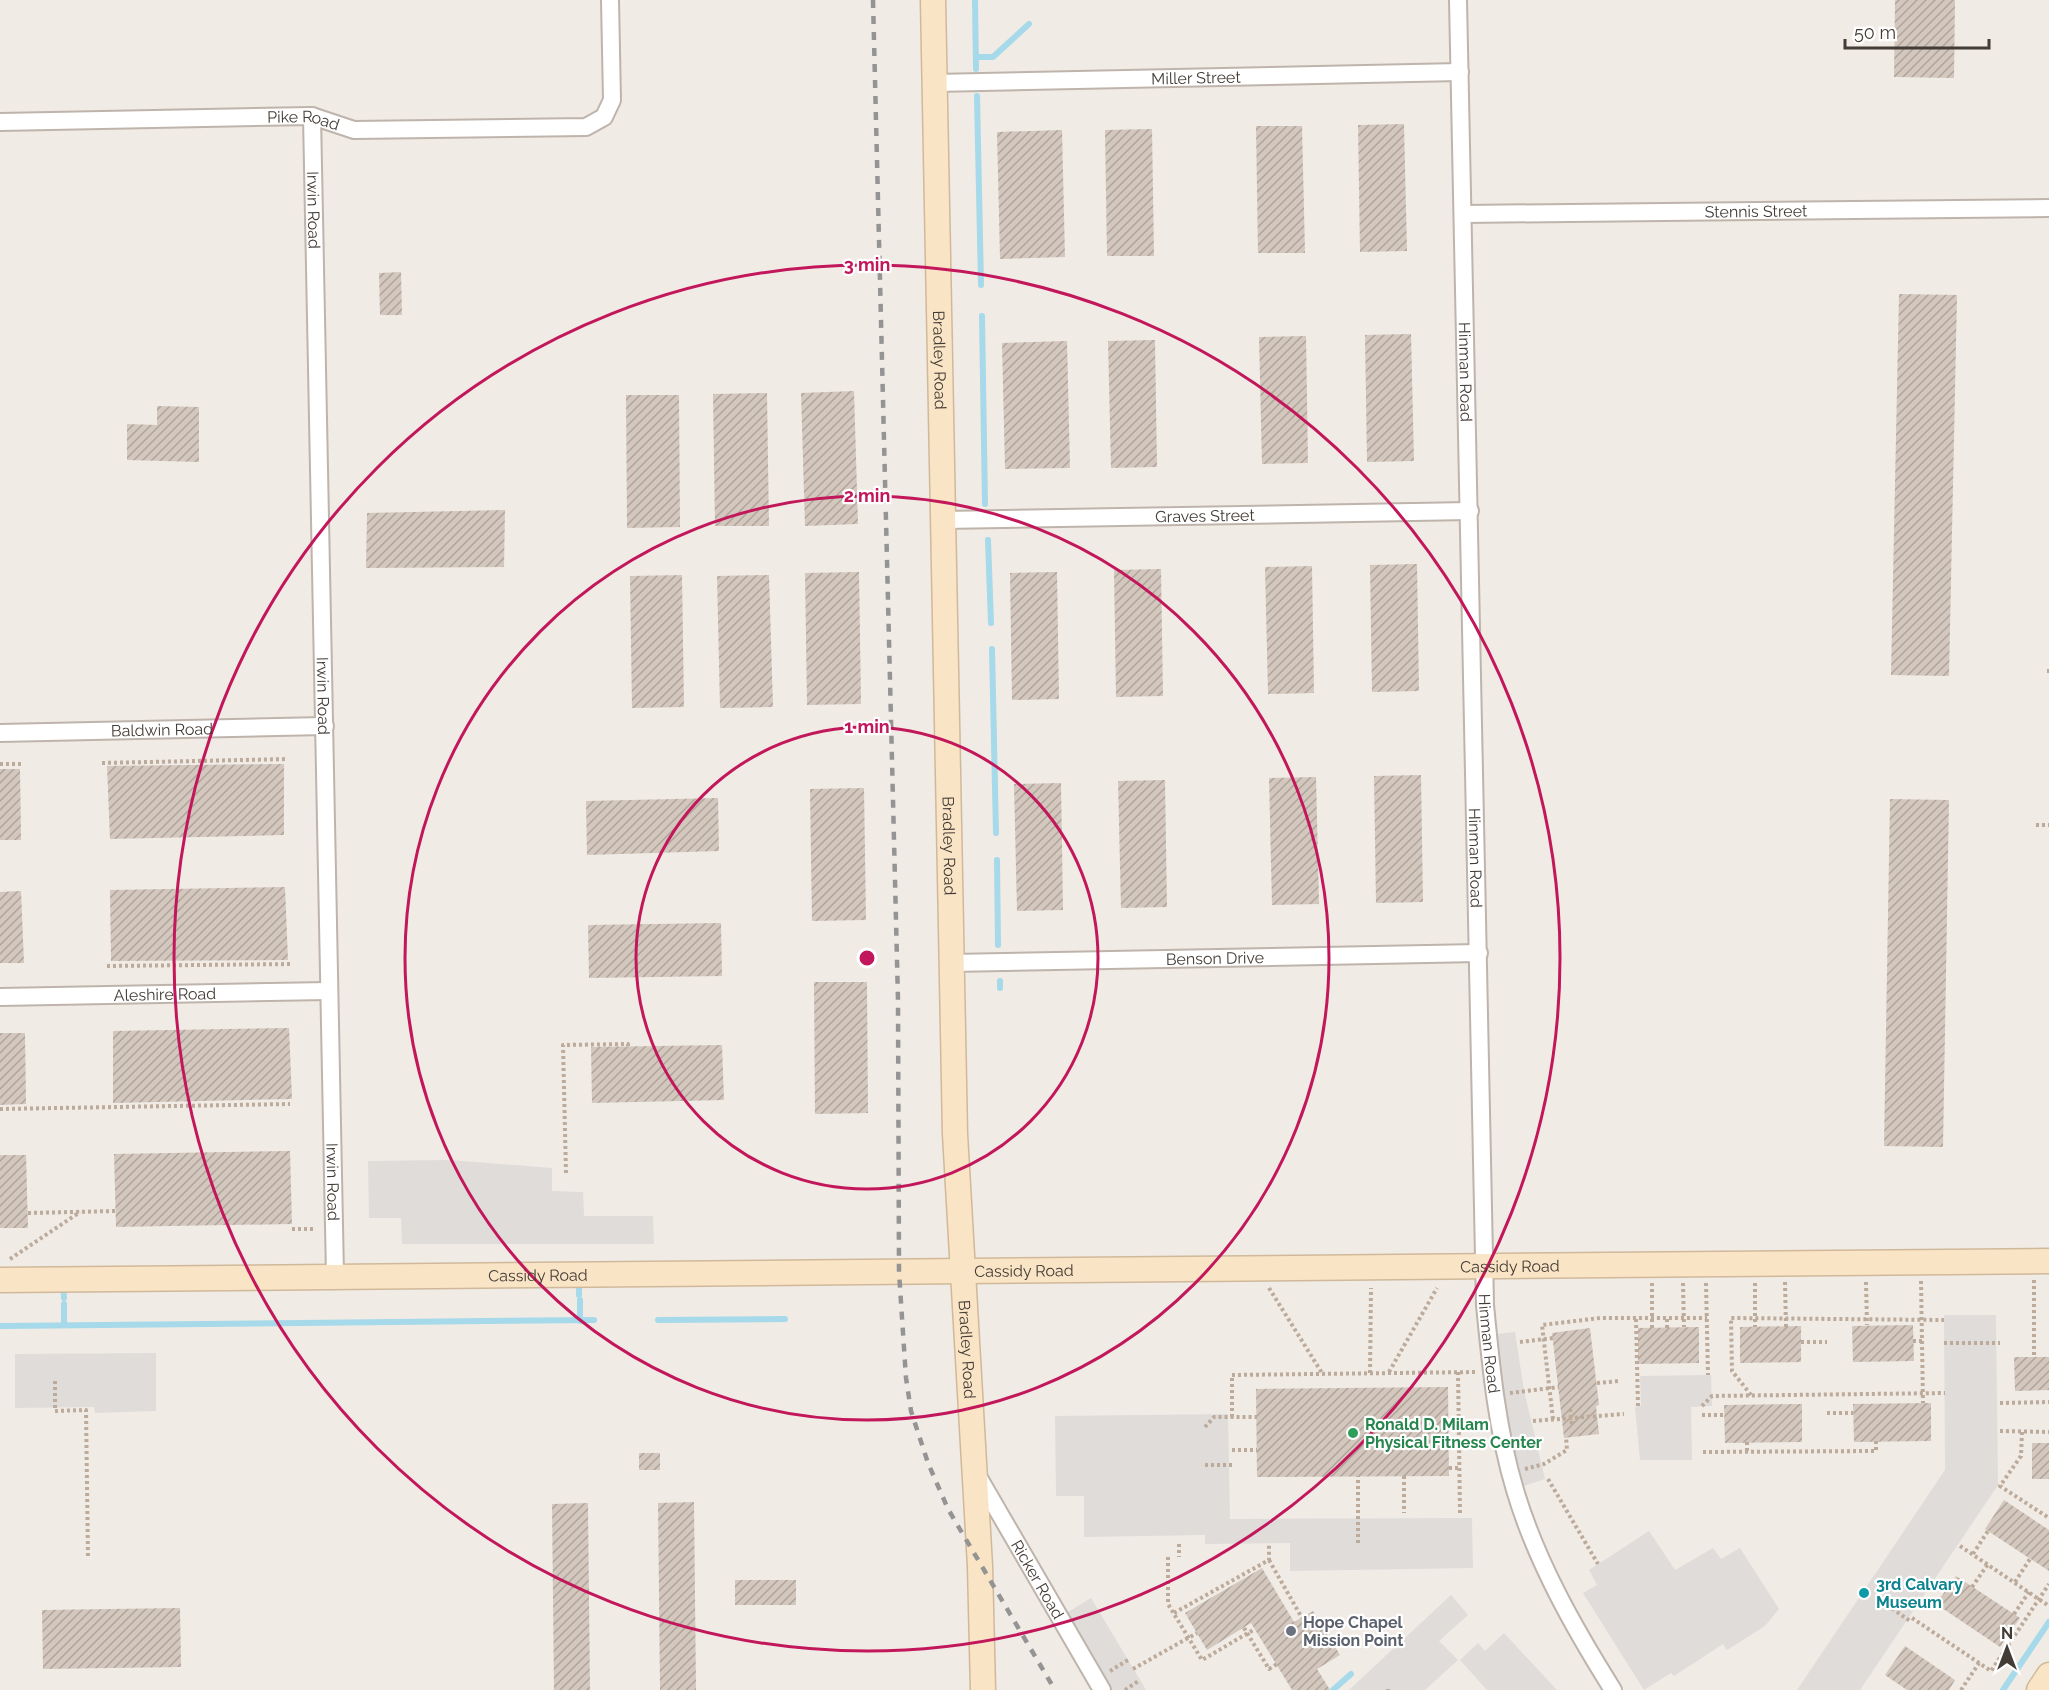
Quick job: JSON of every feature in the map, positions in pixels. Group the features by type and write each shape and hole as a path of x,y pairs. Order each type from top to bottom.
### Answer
{"street":[{"name":"Pike Road","path":"0,122 312,116 354,130 586,127 604,117 612,100 610,0"},
{"name":"Bradley Road","path":"933,0 955,1134 980,1566 983,1690"},
{"name":"Hinman Road","path":"1458,0 1485,1305 1494,1395 1515,1489 1530,1533 1586,1646 1613,1690"},
{"name":"Miller Street","path":"934,83 1460,72"},
{"name":"Irwin Road","path":"312,116 335,1276"},
{"name":"Stennis Street","path":"1464,214 2049,208"},
{"name":"Graves Street","path":"943,520 1470,511"},
{"name":"Baldwin Road","path":"0,733 325,726"},
{"name":"Benson Drive","path":"951,963 1479,953"},
{"name":"Aleshire Road","path":"0,997 328,991"},
{"name":"Cassidy Road","path":"3,1271 335,1276 2041,1262"},
{"name":"Ricker Road","path":"974,1468 1102,1690"},
{"path":"2039,1690 2049,1675"}],"path":[{"path":"102,763 288,759"},
{"path":"0,764 24,764"},
{"path":"2037,825 2049,825"},
{"path":"107,966 293,964"},
{"path":"566,1173 563,1045 628,1044 628,1047"},
{"path":"0,1109 290,1104"},
{"path":"28,1213 116,1211"},
{"path":"3,1271 80,1212"},
{"path":"291,1229 316,1228"},
{"path":"2034,1357 2041,1262"},
{"path":"1785,1263 1786,1327"},
{"path":"1866,1263 1867,1323"},
{"path":"1921,1263 1923,1403"},
{"path":"1694,1264 1707,1318 1708,1375"},
{"path":"1684,1327 1694,1264"},
{"path":"1755,1264 1755,1327"},
{"path":"1652,1265 1652,1328"},
{"path":"1389,1373 1449,1266"},
{"path":"1370,1373 1371,1267"},
{"path":"1256,1268 1323,1374"},
{"path":"1552,1419 1542,1325 1600,1318 1707,1318"},
{"path":"1751,1395 1732,1371 1731,1318 1786,1318 1867,1323 1944,1320"},
{"path":"1636,1319 1638,1407"},
{"path":"1667,1319 1667,1328"},
{"path":"1520,1342 1553,1338"},
{"path":"1699,1341 1707,1341"},
{"path":"1913,1341 1922,1341"},
{"path":"1801,1342 1827,1342"},
{"path":"1944,1343 2000,1343"},
{"path":"1458,1372 1460,1513"},
{"path":"1232,1417 1232,1375 1492,1372"},
{"path":"55,1381 55,1410 86,1410 88,1559"},
{"path":"1597,1383 1619,1381"},
{"path":"1494,1395 1559,1387"},
{"path":"1702,1406 1712,1396 1945,1393"},
{"path":"2000,1403 2049,1402"},
{"path":"1570,1409 1572,1426"},
{"path":"1827,1413 1853,1413"},
{"path":"1533,1421 1624,1414"},
{"path":"1702,1415 1725,1415"},
{"path":"1204,1428 1214,1417 1257,1417"},
{"path":"1594,1418 1595,1423"},
{"path":"2000,1431 2049,1432"},
{"path":"2022,1432 2021,1456 2000,1486 2049,1518"},
{"path":"1544,1464 1567,1450 1566,1437"},
{"path":"1703,1452 1876,1450 1876,1441"},
{"path":"1747,1442 1747,1452"},
{"path":"1232,1450 1257,1450"},
{"path":"1205,1465 1232,1465"},
{"path":"1449,1468 1459,1468"},
{"path":"1358,1476 1358,1543"},
{"path":"1404,1476 1404,1513"},
{"path":"1548,1479 1598,1564"},
{"path":"1973,1554 1988,1531"},
{"path":"1179,1544 1179,1557"},
{"path":"1269,1544 1269,1560 1302,1618"},
{"path":"1960,1546 2049,1606"},
{"path":"1168,1557 1168,1604 1202,1660 1255,1629"},
{"path":"2015,1582 2031,1559"},
{"path":"1174,1613 1269,1560"},
{"path":"1972,1587 1988,1564"},
{"path":"1887,1605 1990,1671 2049,1584"},
{"path":"2014,1614 2029,1592"},
{"path":"1244,1628 1269,1669 1277,1664"},
{"path":"1133,1669 1197,1633"},
{"path":"1216,1644 1219,1650"},
{"path":"1961,1690 1979,1663"},
{"path":"1125,1690 1140,1680"}],"shaded area":[{"path":"450,1160 552,1168 552,1191 583,1192 584,1216 653,1216 654,1244 402,1244 401,1218 369,1218 368,1161"},
{"path":"1944,1315 1996,1315 1998,1485 1860,1690 1797,1690 1945,1470"},
{"path":"1515,1332 1524,1391 1545,1479 1515,1489 1488,1335"},
{"path":"156,1353 156,1411 95,1413 94,1407 15,1408 15,1354"},
{"path":"1711,1375 1712,1406 1691,1407 1692,1460 1640,1460 1635,1407 1641,1406 1640,1376"},
{"path":"1228,1414 1230,1519 1472,1518 1473,1568 1290,1571 1290,1543 1205,1544 1205,1535 1084,1537 1084,1496 1056,1496 1055,1416"},
{"path":"1649,1531 1675,1570 1713,1548 1721,1559 1740,1548 1779,1609 1765,1626 1727,1650 1723,1644 1674,1676 1671,1673 1644,1690 1583,1593 1597,1585 1589,1570"},
{"path":"1451,1595 1468,1615 1439,1641 1458,1660 1425,1690 1349,1690"},
{"path":"1091,1598 1146,1690 1104,1690 1060,1617"},
{"path":"1504,1633 1557,1690 1487,1690 1460,1660 1478,1643 1485,1651"}],"building":[{"path":"1895,0 1955,0 1954,78 1894,77"},
{"path":"1404,124 1407,251 1360,252 1358,125"},
{"path":"1256,126 1302,126 1305,253 1258,253"},
{"path":"1152,129 1154,256 1107,256 1105,130"},
{"path":"1062,130 1065,257 1000,259 997,132"},
{"path":"401,272 402,315 380,315 379,273"},
{"path":"1899,294 1957,295 1949,676 1891,675"},
{"path":"1411,334 1414,461 1367,462 1365,335"},
{"path":"1306,336 1308,463 1262,464 1259,337"},
{"path":"1155,340 1157,467 1111,468 1108,341"},
{"path":"1067,341 1070,468 1005,469 1002,343"},
{"path":"854,391 858,524 805,526 801,393"},
{"path":"767,393 769,526 715,526 713,394"},
{"path":"626,395 679,395 680,527 627,528"},
{"path":"157,406 199,407 199,462 127,460 127,424 157,425"},
{"path":"505,510 504,567 366,568 367,513"},
{"path":"1417,564 1419,691 1372,692 1370,565"},
{"path":"1312,566 1314,693 1268,694 1265,567"},
{"path":"1161,569 1163,696 1116,697 1114,570"},
{"path":"859,572 861,704 807,705 805,573"},
{"path":"1057,572 1059,699 1012,700 1010,573"},
{"path":"682,575 684,707 632,708 630,576"},
{"path":"769,575 773,707 720,708 717,576"},
{"path":"284,764 284,835 110,839 107,766"},
{"path":"0,769 20,769 21,840 0,840"},
{"path":"1421,775 1423,902 1376,903 1374,776"},
{"path":"1316,777 1319,904 1272,905 1269,778"},
{"path":"1165,780 1167,907 1121,908 1118,781"},
{"path":"1061,783 1063,910 1017,911 1014,784"},
{"path":"864,788 866,920 812,921 810,789"},
{"path":"718,798 719,851 587,855 586,801"},
{"path":"1890,799 1949,800 1943,1147 1884,1146"},
{"path":"285,887 288,960 111,961 110,890"},
{"path":"21,891 24,963 0,963 0,892"},
{"path":"721,923 722,976 589,978 588,925"},
{"path":"814,982 867,982 868,1113 815,1114"},
{"path":"289,1028 292,1099 113,1103 113,1031"},
{"path":"0,1033 25,1033 26,1104 0,1105"},
{"path":"722,1045 724,1100 592,1103 591,1047"},
{"path":"290,1151 292,1224 116,1227 114,1154"},
{"path":"0,1155 26,1155 28,1228 0,1228"},
{"path":"1913,1325 1914,1361 1853,1362 1852,1326"},
{"path":"1801,1326 1801,1362 1740,1363 1740,1327"},
{"path":"1699,1327 1699,1363 1638,1364 1638,1328"},
{"path":"1590,1328 1599,1405 1596,1406 1599,1434 1564,1438 1552,1333"},
{"path":"2014,1357 2049,1357 2049,1390 2015,1391"},
{"name":"Ronald D. Milam Physical Fitness Center","path":"1448,1387 1449,1476 1257,1477 1256,1389"},
{"path":"1931,1403 1931,1441 1854,1442 1853,1404"},
{"path":"1802,1404 1802,1442 1725,1443 1724,1405"},
{"path":"2032,1443 2049,1443 2049,1479 2032,1479"},
{"path":"639,1453 660,1453 660,1470 639,1470"},
{"path":"2004,1500 2049,1530 2049,1571 1985,1529"},
{"path":"694,1502 696,1690 660,1690 658,1503"},
{"path":"588,1503 590,1690 554,1690 552,1504"},
{"name":"Hope Chapel Mission Point","path":"1262,1568 1294,1622 1313,1611 1340,1655 1317,1669 1330,1690 1292,1690 1251,1623 1207,1650 1185,1613"},
{"path":"1956,1576 2020,1618 2000,1647 1936,1604"},
{"path":"735,1580 796,1580 796,1605 735,1605"},
{"path":"180,1608 181,1667 43,1669 42,1610"},
{"path":"1905,1646 1955,1680 1949,1690 1907,1690 1885,1675"}],"waterway":[{"path":"975,0 976,69"},
{"path":"976,57 993,57 1029,24"},
{"path":"977,96 981,285"},
{"path":"982,316 985,504"},
{"path":"988,540 991,623"},
{"path":"992,649 996,833"},
{"path":"997,860 998,945"},
{"path":"1000,981 1000,988"},
{"path":"579,1281 579,1295"},
{"path":"63,1283 64,1298"},
{"path":"580,1300 580,1321"},
{"path":"64,1304 64,1325"},
{"path":"658,1320 785,1319"},
{"path":"1,1326 594,1320"},
{"path":"2003,1690 2049,1622"},
{"path":"1333,1690 1351,1674"}],"railway":[{"path":"873,0 898,1000 899,1272 906,1378 911,1411 928,1463 948,1509 1055,1690"}],"place":[{"name":"Ronald D. Milam Physical Fitness Center","path":"1353,1433"},
{"name":"3rd Calvary Museum","path":"1864,1593"},
{"name":"Hope Chapel Mission Point","path":"1291,1631"}]}
